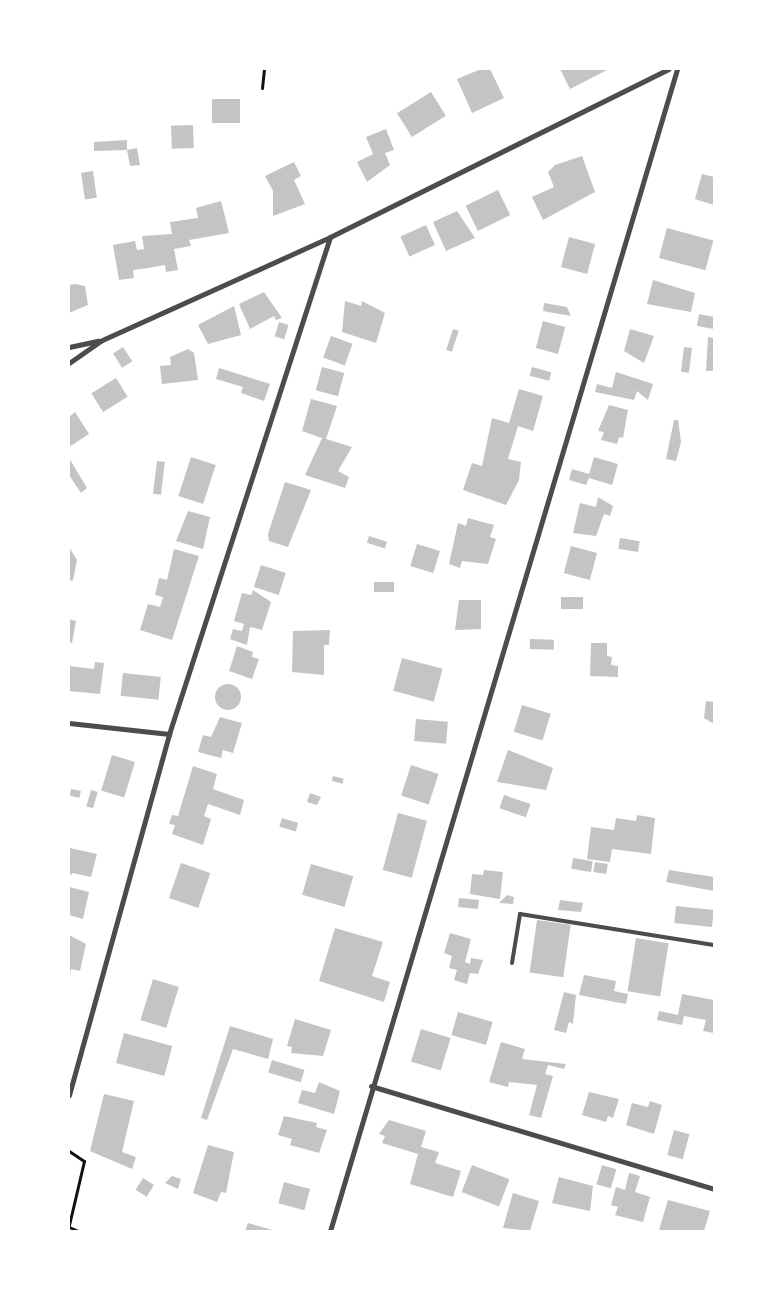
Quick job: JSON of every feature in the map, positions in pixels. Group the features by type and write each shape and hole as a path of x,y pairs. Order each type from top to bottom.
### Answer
{"street":[{"path":"69,363 100,341 330,237 669,69"},
{"path":"330,1231 677,69"},
{"path":"69,1095 168,734 330,237"},
{"path":"69,347 100,341"},
{"path":"69,723 168,734"},
{"path":"372,1086 714,1190"}],"lane":[{"path":"512,963 520,914 578,920 592,929 714,945"}],"path":[{"path":"262,88 264,69"},
{"path":"69,1151 84,1161 69,1226 78,1231"}],"building":[{"path":"481,69 490,69 504,98 472,113 457,79"},
{"path":"560,69 609,69 570,89"},
{"path":"431,92 446,116 412,137 397,113"},
{"path":"212,99 240,99 240,123 212,123"},
{"path":"193,125 194,148 172,149 171,126"},
{"path":"386,129 394,150 385,153 390,165 367,182 357,162 373,154 366,137"},
{"path":"127,140 127,150 94,151 94,142"},
{"path":"137,148 140,165 130,166 127,150"},
{"path":"582,156 595,192 543,220 532,197 554,187 548,172 555,165"},
{"path":"294,162 301,176 294,180 305,204 273,216 273,191 265,176"},
{"path":"93,171 97,198 85,199 81,173"},
{"path":"702,174 714,177 714,205 695,199"},
{"path":"498,190 510,215 478,231 466,206"},
{"path":"221,201 229,233 189,240 191,246 174,249 178,270 166,272 165,265 133,270 134,278 119,280 113,245 135,241 137,250 144,249 142,236 172,234 170,222 198,218 196,208"},
{"path":"457,211 475,238 446,251 433,222"},
{"path":"426,225 435,245 409,256 400,236"},
{"path":"667,228 713,240 705,270 659,258"},
{"path":"569,237 595,244 587,274 561,267"},
{"path":"653,280 695,293 691,312 647,304"},
{"path":"69,285 85,286 88,305 69,313"},
{"path":"264,292 282,318 276,320 274,316 250,329 239,304"},
{"path":"345,301 361,306 362,301 385,313 376,343 342,332"},
{"path":"544,303 567,307 571,316 543,311"},
{"path":"234,306 241,335 208,344 198,325"},
{"path":"699,314 714,317 714,329 697,326"},
{"path":"543,321 565,327 558,354 536,348"},
{"path":"279,322 289,325 284,339 275,336"},
{"path":"453,329 459,331 452,352 446,350"},
{"path":"630,329 654,336 644,363 624,351"},
{"path":"331,336 353,344 345,365 323,358"},
{"path":"708,337 714,338 714,371 706,371"},
{"path":"123,347 132,361 122,368 113,354"},
{"path":"684,347 692,348 689,373 681,372"},
{"path":"188,349 194,353 198,380 162,384 160,366 171,365 170,357"},
{"path":"322,367 344,373 338,396 316,390"},
{"path":"532,367 551,372 549,381 530,376"},
{"path":"219,368 270,384 264,401 241,393 243,387 216,379"},
{"path":"616,372 653,384 648,400 637,391 634,400 595,392 597,384 612,388"},
{"path":"116,378 128,397 103,412 91,393"},
{"path":"519,389 543,396 533,431 518,426 508,459 521,462 519,480 506,505 463,490 472,463 482,466 492,418 509,423"},
{"path":"311,399 337,406 326,439 352,447 338,471 349,477 345,488 305,475 322,438 302,431"},
{"path":"609,405 628,410 623,438 619,437 617,444 601,440 604,432 598,431"},
{"path":"75,412 89,434 69,447 69,417"},
{"path":"674,420 678,420 681,442 676,461 666,459"},
{"path":"191,457 216,465 203,504 178,496"},
{"path":"594,457 618,464 612,485 589,478 586,485 569,480 572,469 589,474"},
{"path":"69,458 87,488 81,493 69,475"},
{"path":"157,461 165,462 161,495 153,494"},
{"path":"285,482 311,490 288,547 269,541 268,534"},
{"path":"598,497 613,506 610,516 604,514 596,536 573,533 580,503 596,507"},
{"path":"188,511 210,517 203,549 176,541"},
{"path":"468,518 494,525 490,537 496,539 488,564 462,561 460,568 449,564 458,523 466,526"},
{"path":"369,536 387,542 385,549 367,543"},
{"path":"620,538 640,541 638,552 618,549"},
{"path":"417,544 440,551 433,573 410,566"},
{"path":"571,546 597,553 590,580 564,573"},
{"path":"69,547 77,560 73,580 69,581"},
{"path":"174,549 199,556 172,640 140,630 148,604 160,607 163,597 155,595 159,578 167,580"},
{"path":"261,565 286,573 279,595 254,587"},
{"path":"374,582 394,582 394,592 374,592"},
{"path":"253,590 271,602 262,630 250,627 247,645 230,639 233,629 242,631 244,624 234,621 242,593 251,595"},
{"path":"561,597 583,597 583,609 561,609"},
{"path":"459,600 481,600 481,629 455,630"},
{"path":"69,619 76,621 72,643 69,642"},
{"path":"330,630 329,645 324,645 324,675 292,672 293,631"},
{"path":"530,639 554,640 554,650 530,649"},
{"path":"591,643 607,643 607,656 612,657 611,665 618,666 618,677 590,676"},
{"path":"237,646 253,652 252,657 259,659 252,679 229,671"},
{"path":"402,658 443,669 434,702 393,691"},
{"path":"95,662 104,663 100,694 69,691 69,666 94,669"},
{"path":"123,673 161,677 158,700 121,696"},
{"path":"228,684 237,688 241,697 237,706 228,710 219,706 215,697 219,688"},
{"path":"706,701 714,702 714,724 704,718"},
{"path":"522,705 551,714 543,741 514,732"},
{"path":"220,717 242,723 233,753 223,750 221,758 198,752 203,735 211,737"},
{"path":"416,719 448,722 446,744 414,741"},
{"path":"508,750 553,768 546,790 497,782"},
{"path":"112,755 135,762 124,797 101,790"},
{"path":"411,765 439,774 429,804 401,795"},
{"path":"193,766 217,774 213,789 244,800 240,815 208,804 204,816 211,819 203,845 172,834 175,825 169,824 172,815 178,816"},
{"path":"333,776 344,779 342,784 332,781"},
{"path":"71,789 81,791 79,798 70,796"},
{"path":"91,790 98,792 93,808 86,806"},
{"path":"310,793 321,797 317,805 307,802"},
{"path":"504,795 530,804 526,817 499,808"},
{"path":"398,813 427,821 412,878 383,870"},
{"path":"637,815 655,818 651,854 612,849 610,862 587,859 591,827 614,830 616,818 636,821"},
{"path":"282,818 298,823 296,832 279,827"},
{"path":"70,848 97,854 91,877 73,873 69,876"},
{"path":"573,858 593,861 591,872 571,869"},
{"path":"595,862 608,864 606,874 593,872"},
{"path":"181,863 210,873 198,908 169,898"},
{"path":"311,864 353,876 344,907 302,895"},
{"path":"484,870 503,872 500,899 470,894 472,874 483,875"},
{"path":"669,870 714,877 714,891 666,882"},
{"path":"69,887 89,892 83,919 69,915"},
{"path":"507,895 514,897 513,904 499,903"},
{"path":"459,898 479,900 478,909 458,907"},
{"path":"560,900 583,903 581,912 558,910"},
{"path":"676,906 714,910 712,927 674,923"},
{"path":"537,920 571,925 563,977 530,972"},
{"path":"335,928 383,942 372,976 390,982 384,1002 319,981"},
{"path":"450,933 471,939 465,962 470,964 471,958 483,960 478,974 470,973 467,984 454,980 457,970 449,968 452,956 444,953"},
{"path":"69,935 86,944 80,971 71,969 70,975"},
{"path":"636,938 669,943 660,996 628,991"},
{"path":"584,975 616,981 614,991 628,994 626,1004 579,995"},
{"path":"153,979 179,987 166,1028 140,1020"},
{"path":"564,992 576,995 573,1024 569,1022 566,1033 554,1030"},
{"path":"682,994 714,1000 714,1033 703,1031 706,1020 684,1016 682,1025 657,1020 659,1011 678,1015"},
{"path":"458,1012 493,1022 486,1045 451,1035"},
{"path":"295,1019 331,1030 323,1056 291,1053 292,1047 287,1046"},
{"path":"230,1026 273,1039 268,1059 233,1049 207,1120 201,1118"},
{"path":"421,1029 451,1038 441,1071 411,1062"},
{"path":"124,1033 172,1046 164,1076 116,1063"},
{"path":"501,1042 525,1049 522,1059 566,1064 564,1069 548,1065 545,1074 553,1076 541,1118 529,1115 537,1085 509,1082 508,1087 489,1082"},
{"path":"272,1060 305,1070 301,1082 268,1072"},
{"path":"319,1082 340,1091 334,1114 298,1103 302,1090 315,1093"},
{"path":"589,1092 619,1099 613,1118 608,1116 606,1122 582,1115"},
{"path":"104,1094 134,1101 122,1152 136,1157 132,1169 90,1151"},
{"path":"650,1101 662,1105 654,1134 626,1125 632,1103 648,1107"},
{"path":"284,1116 317,1123 316,1127 327,1130 319,1153 290,1145 292,1139 278,1135"},
{"path":"389,1120 426,1131 421,1147 439,1152 435,1163 461,1171 453,1197 410,1184 418,1154 382,1143 385,1136 379,1134"},
{"path":"674,1130 689,1134 683,1159 667,1155"},
{"path":"208,1145 234,1152 226,1193 221,1192 217,1202 193,1193"},
{"path":"472,1165 509,1179 499,1206 462,1192"},
{"path":"602,1165 616,1169 611,1188 596,1184"},
{"path":"629,1173 640,1176 635,1192 650,1197 643,1222 615,1215 618,1207 611,1205 616,1187 625,1190"},
{"path":"172,1176 181,1179 178,1189 165,1183"},
{"path":"559,1177 593,1186 590,1211 552,1203"},
{"path":"143,1178 154,1185 147,1197 136,1190"},
{"path":"284,1182 310,1189 304,1210 278,1203"},
{"path":"513,1193 539,1201 530,1231 503,1228"},
{"path":"668,1200 710,1211 704,1231 659,1230"},
{"path":"248,1223 276,1231 245,1231"}]}
